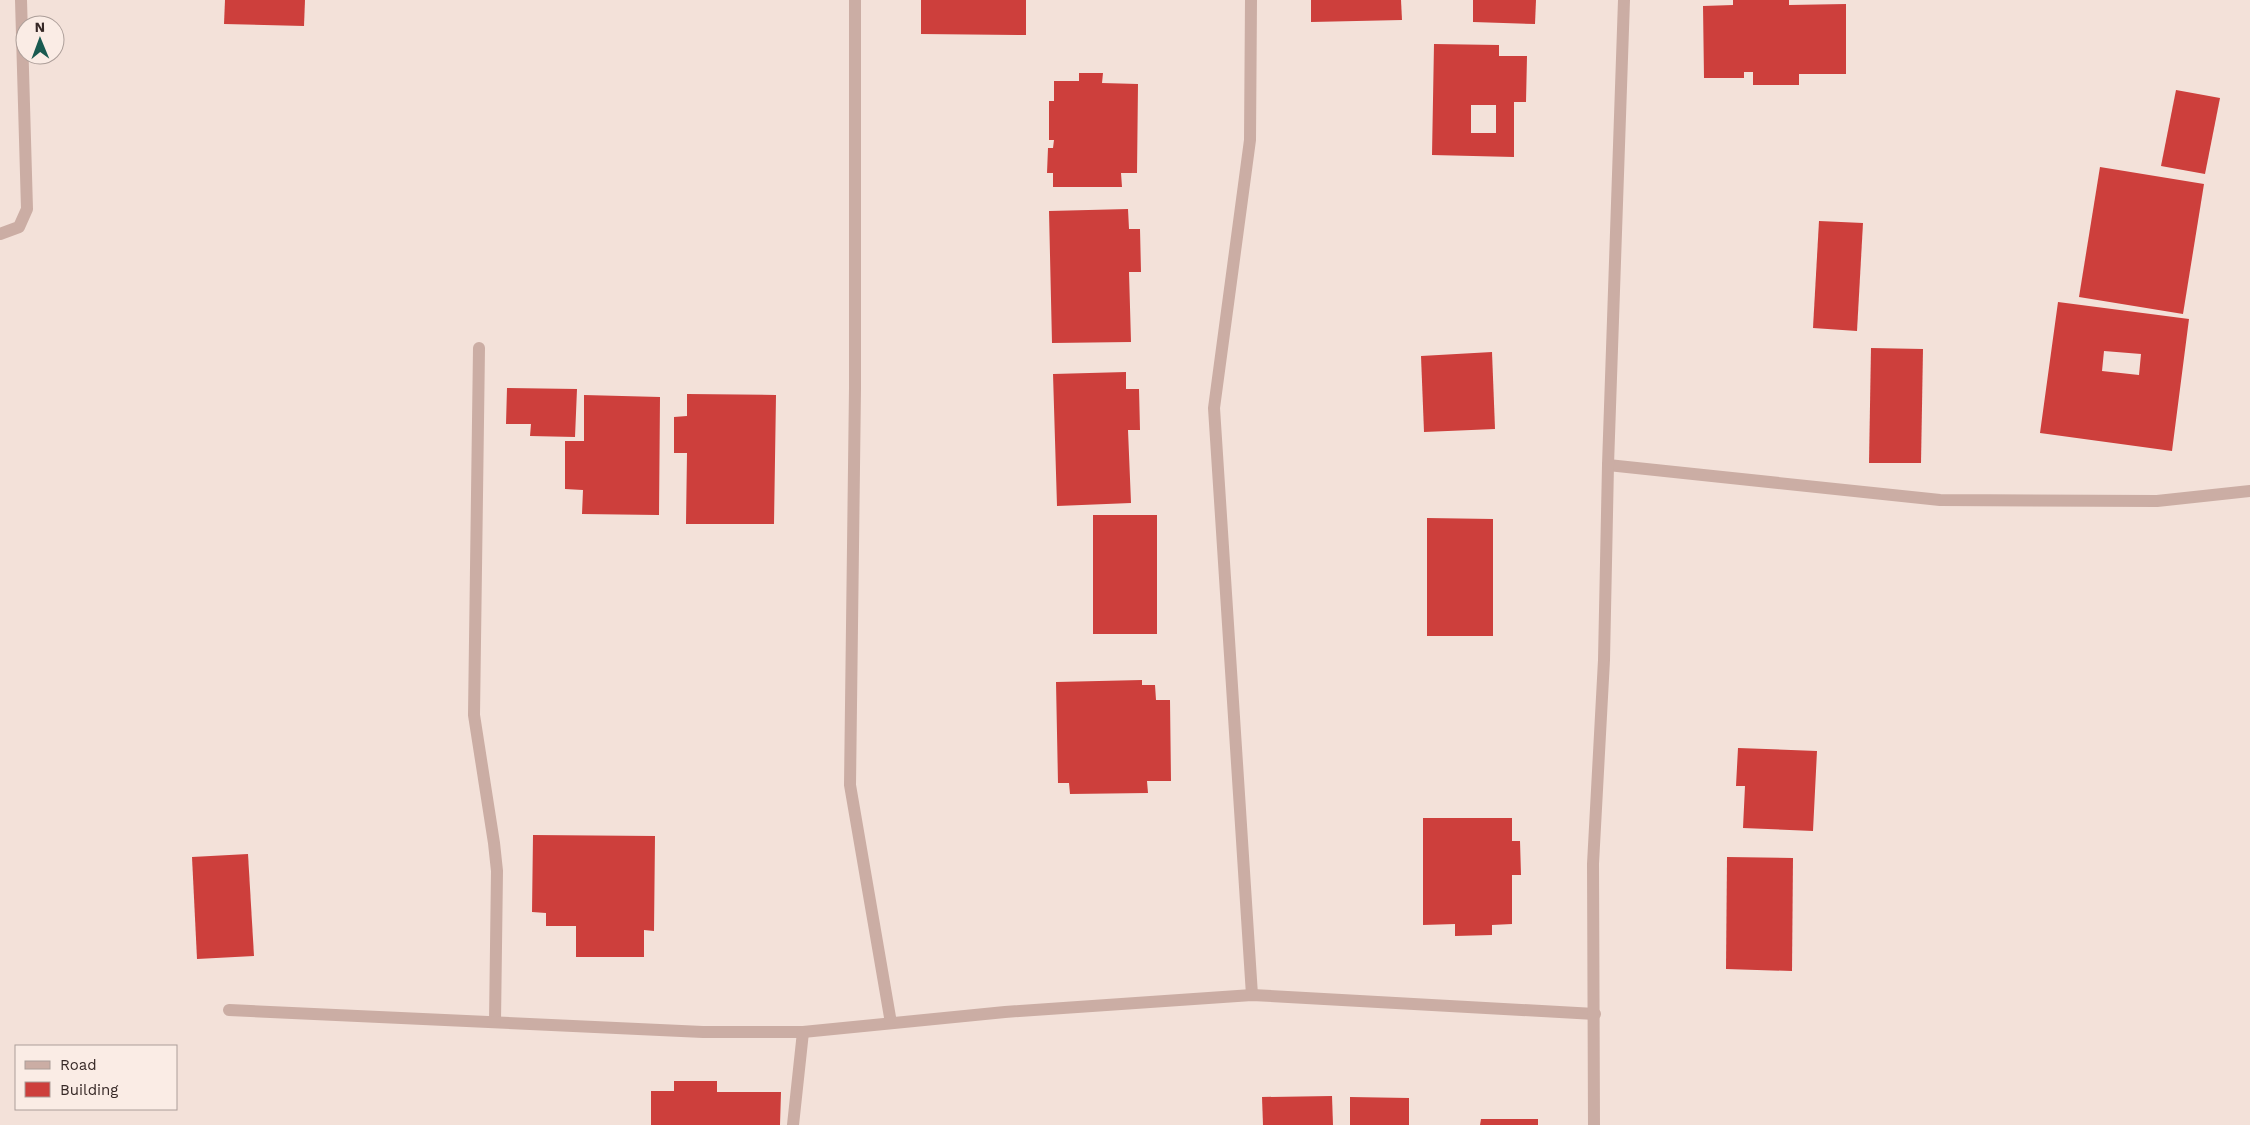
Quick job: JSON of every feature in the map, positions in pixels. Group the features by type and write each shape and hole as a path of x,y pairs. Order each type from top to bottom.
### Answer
{"street":[{"path":"0,234 19,227 27,209 21,0"},
{"path":"855,0 855,388 850,785 891,1023"},
{"path":"1251,0 1250,140 1214,408 1252,995"},
{"path":"1594,1125 1595,1014 1592,864 1604,660 1608,465 1624,0"},
{"path":"480,348 474,715 494,843 496,870 495,1022"},
{"path":"1608,465 1940,500 2157,501 2250,491"},
{"path":"229,1010 703,1032 803,1032 1005,1012 1252,995 1595,1014"},
{"path":"793,1125 803,1032"}],"building":[{"path":"225,0 305,0 304,26 224,24"},
{"path":"921,0 1026,0 1026,35 921,34"},
{"path":"1311,0 1401,0 1402,20 1311,22"},
{"path":"1473,0 1536,0 1535,24 1473,22"},
{"path":"1733,0 1789,0 1789,5 1846,4 1846,74 1799,74 1799,85 1753,85 1753,72 1744,72 1744,78 1704,78 1703,6 1733,5"},
{"path":"1434,44 1499,45 1499,56 1527,56 1526,102 1514,102 1514,157 1432,155","holes":["1471,105 1496,105 1496,133 1471,133"]},
{"path":"1079,73 1103,73 1102,83 1138,84 1137,173 1121,173 1122,187 1053,187 1053,173 1047,173 1048,148 1053,148 1054,140 1049,140 1049,101 1054,101 1054,81 1079,81"},
{"path":"2176,90 2220,98 2205,174 2161,166"},
{"path":"2100,167 2204,184 2183,314 2079,297"},
{"path":"1128,209 1129,229 1140,229 1141,272 1129,272 1131,342 1052,343 1049,211"},
{"path":"1819,221 1863,223 1857,331 1813,328"},
{"path":"2058,302 2189,319 2172,451 2040,433","holes":["2104,351 2141,354 2139,375 2102,371"]},
{"path":"1871,348 1923,349 1921,463 1869,463"},
{"path":"1492,352 1495,429 1424,432 1421,356"},
{"path":"1126,372 1126,389 1139,389 1140,430 1128,430 1131,503 1057,506 1053,374"},
{"path":"507,388 577,389 575,437 530,436 531,424 506,424"},
{"path":"687,394 776,395 774,524 686,524 687,453 674,453 674,417 687,416"},
{"path":"584,395 660,397 659,515 582,514 583,490 565,489 565,441 584,441"},
{"path":"1093,515 1157,515 1157,634 1093,634"},
{"path":"1427,518 1493,519 1493,636 1427,636"},
{"path":"1142,680 1142,685 1155,685 1156,700 1170,700 1171,781 1147,781 1148,793 1070,794 1069,783 1058,783 1056,682"},
{"path":"1738,748 1817,751 1813,831 1743,828 1745,786 1736,786"},
{"path":"1423,818 1512,818 1512,841 1520,841 1521,875 1512,875 1512,924 1492,925 1492,935 1455,936 1455,924 1423,925"},
{"path":"533,835 655,836 654,931 644,930 644,957 576,957 576,926 546,926 546,913 532,912"},
{"path":"248,854 254,956 197,959 192,857"},
{"path":"1727,857 1793,858 1792,971 1726,969"},
{"path":"674,1081 717,1081 717,1092 781,1092 780,1125 651,1125 651,1091 674,1091"},
{"path":"1332,1096 1333,1125 1263,1125 1262,1097"},
{"path":"1350,1097 1409,1098 1409,1125 1350,1125"},
{"path":"1481,1119 1538,1119 1538,1125 1480,1125"}]}
